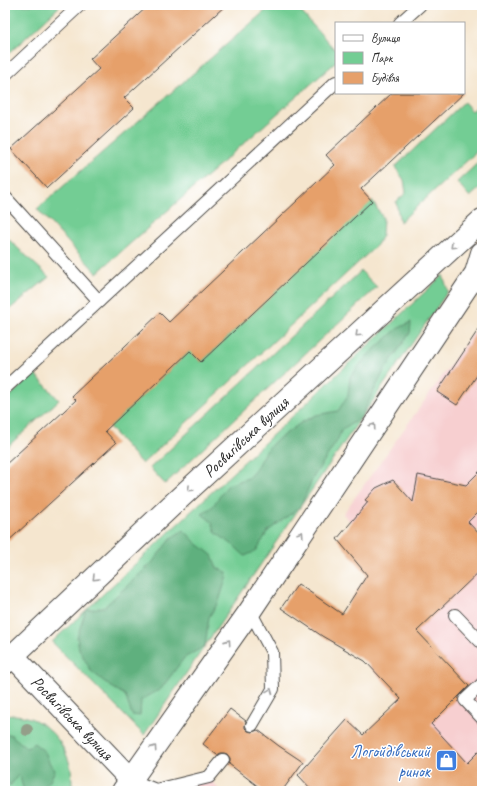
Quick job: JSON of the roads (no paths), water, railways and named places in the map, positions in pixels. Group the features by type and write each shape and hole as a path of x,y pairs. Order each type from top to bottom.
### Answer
{"street":[{"name":"Росвигівська вулиця","path":"127,786 9,660 171,506 482,220"},
{"path":"127,786 250,611 476,274 482,253"}],"lane":[{"path":"5,76 80,5"},
{"path":"401,22 420,5"},
{"path":"5,388 335,83"},
{"path":"5,197 99,301"},
{"path":"250,611 272,652 273,682 273,689 252,725"},
{"path":"455,615 482,643"},
{"path":"482,684 465,700 482,718"},
{"path":"127,786 156,790 209,777 223,760"}],"place":[{"name":"Логойдівський ринок","path":"446,761"}]}
